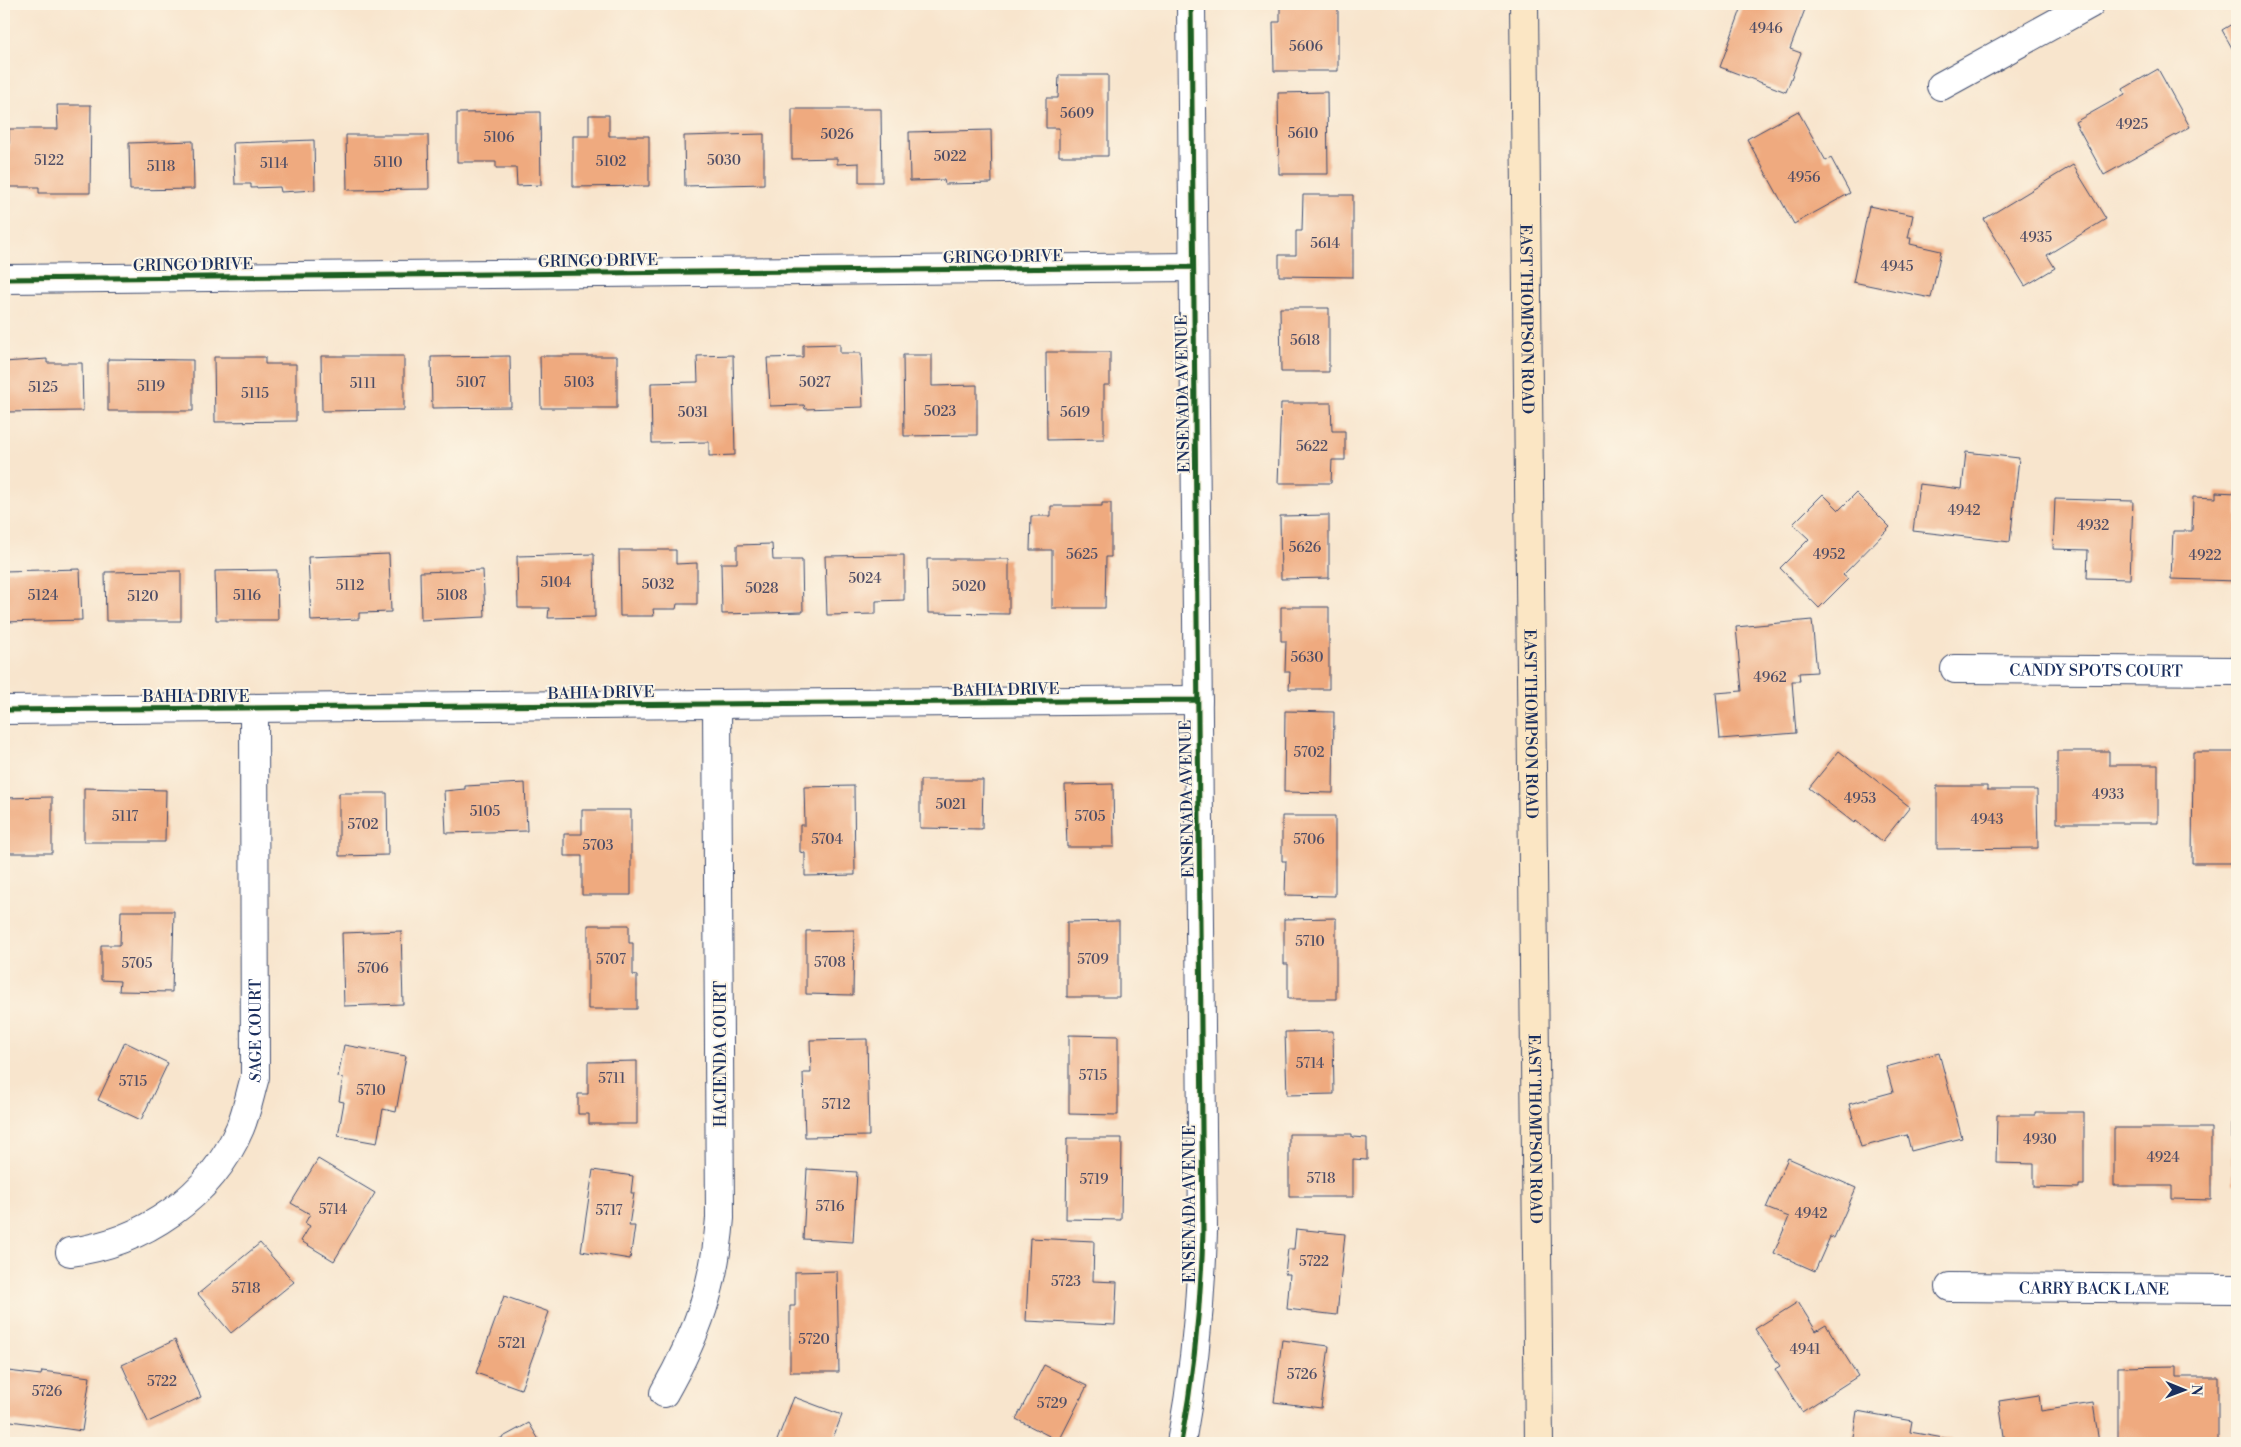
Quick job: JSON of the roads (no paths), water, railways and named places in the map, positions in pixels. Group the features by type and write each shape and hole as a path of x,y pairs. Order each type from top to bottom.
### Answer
{"main road":[{"name":"EAST THOMPSON ROAD","path":"1524,4 1539,1443"}],"street":[{"name":"ENSENADA AVENUE","path":"1181,1443 1189,1400 1201,1297 1203,1231 1190,4"},
{"path":"1940,86 2090,4"},
{"name":"GRINGO DRIVE","path":"4,279 1193,267"},
{"name":"CANDY SPOTS COURT","path":"1956,669 2237,671"},
{"name":"BAHIA DRIVE","path":"4,710 1198,700"},
{"name":"HACIENDA COURT","path":"664,1393 694,1335 703,1310 710,1286 720,1218 718,704"},
{"name":"SAGE COURT","path":"70,1252 106,1245 141,1232 184,1202 222,1161 246,1112 255,1077 254,708"},
{"name":"CARRY BACK LANE","path":"1950,1287 2237,1289"}]}
